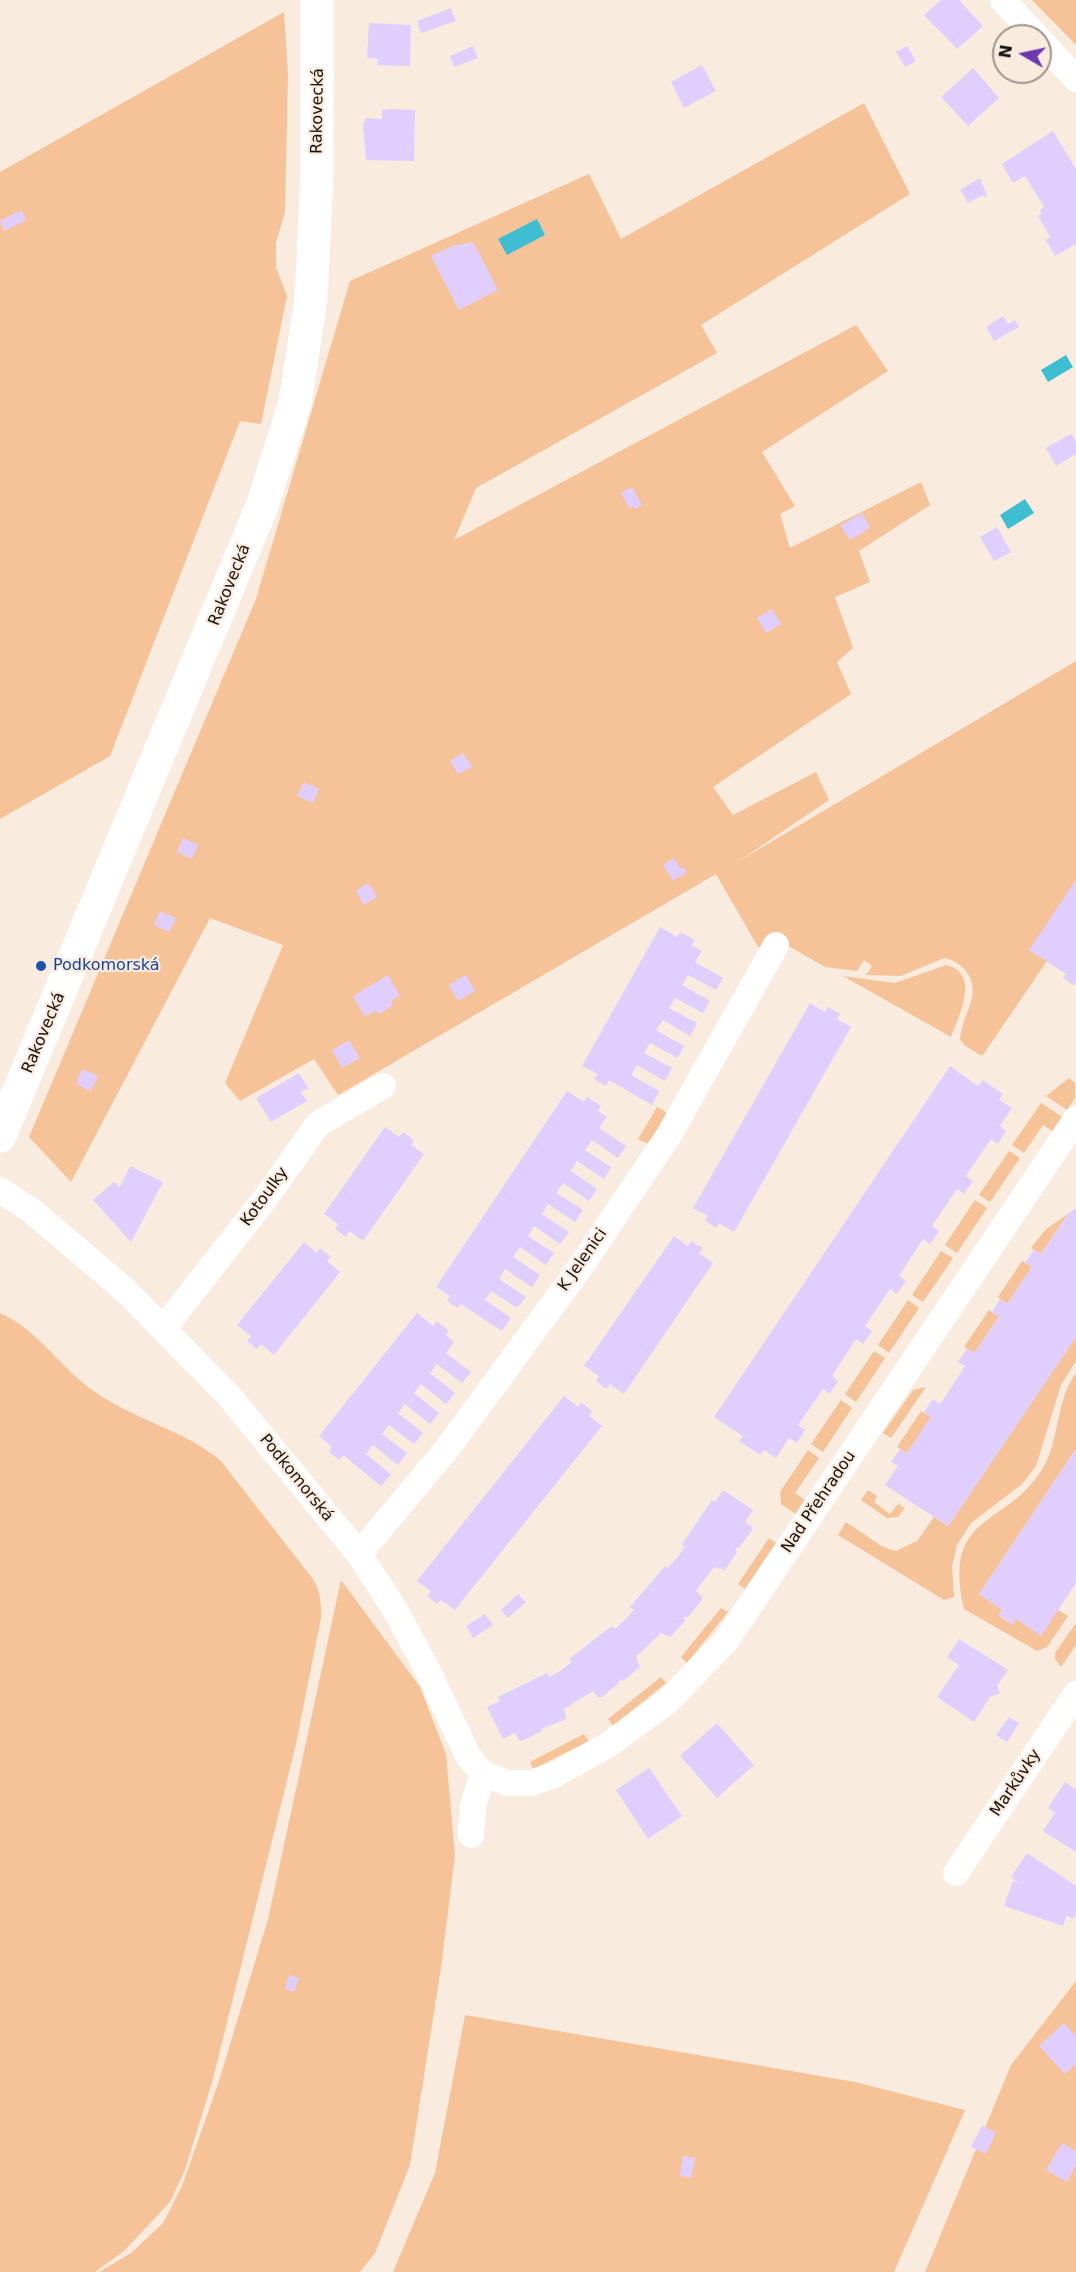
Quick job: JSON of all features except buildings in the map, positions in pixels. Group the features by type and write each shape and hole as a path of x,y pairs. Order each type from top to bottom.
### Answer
{"main road":[{"name":"Rakovecká","path":"0,1136 258,517 295,403 311,299 317,175 318,0"}],"street":[{"path":"1003,0 1025,24"},
{"path":"1052,53 1076,79"},
{"name":"K Jelenici","path":"358,1554 446,1450 579,1269 669,1135 776,945"},
{"name":"Kotoulky","path":"164,1329 264,1200 318,1124 383,1086"},
{"name":"Nad Přehradou","path":"483,1774 508,1783 531,1783 554,1775 599,1750 669,1701 726,1641 1076,1119"},
{"name":"Podkomorská","path":"0,1190 32,1211 126,1291 229,1396 358,1554 397,1613 429,1672 468,1756 483,1774"},
{"name":"Markůvky","path":"956,1873 1076,1694"},
{"path":"471,1835 473,1806 483,1774"}],"shaded area":[{"path":"1032,0 1076,0 1076,45"},
{"path":"284,12 288,74 285,212 276,243 276,267 287,296 261,424 240,421 110,756 0,819 0,172"},
{"path":"864,103 910,194 701,325 717,353 476,488 454,540 856,325 888,371 762,452 795,506 780,514 790,548 921,482 930,505 859,551 870,582 835,597 853,648 837,662 851,694 713,787 733,815 816,772 829,800 739,861 1076,661 1076,880 1047,961 985,1052 982,1056 964,1045 960,1039 973,987 965,970 958,964 944,958 901,976 866,975 872,966 864,960 857,971 825,967 778,940 762,948 758,947 716,874 338,1095 314,1059 240,1101 225,1083 283,945 210,918 71,1182 29,1137 256,599 350,281 589,174 621,239"},
{"path":"946,965 957,969 963,976 965,986 965,996 959,1018 951,1037 843,976 895,983"},
{"path":"1069,1078 1075,1083 1075,1098 1067,1110 1046,1096"},
{"path":"1041,1103 1062,1117 1053,1131 1043,1125 1024,1153 1012,1145"},
{"path":"657,1107 669,1114 650,1145 638,1139"},
{"path":"1009,1151 1020,1158 990,1202 979,1195"},
{"path":"975,1200 987,1208 957,1253 945,1245"},
{"path":"1069,1213 1041,1254 1031,1248 1045,1230"},
{"path":"941,1251 953,1258 923,1302 912,1295"},
{"path":"1022,1261 1032,1267 1007,1304 998,1297"},
{"path":"908,1300 919,1308 889,1353 878,1345"},
{"path":"989,1310 999,1317 974,1353 964,1347"},
{"path":"0,1313 14,1320 37,1338 91,1389 123,1408 189,1440 220,1460 313,1579 321,1603 321,1618 296,1744 213,2079 185,2170 170,2202 124,2251 95,2272 0,2272"},
{"path":"1076,1337 1076,1361 1061,1385 1036,1466 1022,1484 971,1523 957,1545 952,1566 954,1597 944,1600 838,1535 846,1522 883,1547 896,1551 917,1541 934,1517 948,1526"},
{"path":"874,1351 885,1358 856,1402 845,1394"},
{"path":"1076,1373 1076,1449 979,1594 1002,1610 999,1616 1012,1624 1016,1619 1058,1610 1068,1616 1047,1647 1037,1651 964,1609 960,1577 962,1554 970,1537 981,1525 1028,1488 1043,1468 1052,1445 1064,1396"},
{"path":"926,1387 891,1438 883,1433 913,1390"},
{"path":"841,1400 852,1408 823,1452 811,1444"},
{"path":"921,1411 931,1417 907,1453 897,1447"},
{"path":"808,1450 819,1458 795,1493 805,1500 796,1514 781,1504 780,1492"},
{"path":"868,1490 877,1496 874,1502 890,1514 898,1504 905,1508 898,1517 887,1518 861,1500"},
{"path":"769,1538 776,1543 745,1589 738,1584"},
{"path":"341,1580 420,1687 446,1754 455,1856 441,1968 410,2165 375,2253 360,2272 99,2272 131,2253 163,2223 182,2186 218,2084 268,1919"},
{"path":"721,1608 728,1612 687,1663 681,1657"},
{"path":"1076,1623 1076,1645 1061,1667 1055,1659 1055,1653"},
{"path":"661,1677 666,1683 613,1726 608,1719"},
{"path":"584,1734 589,1741 533,1769 530,1762"},
{"path":"1076,1981 1076,2272 925,2272 1011,2065"},
{"path":"465,2015 855,2082 965,2110 894,2272 393,2272 435,2173"}],"water":[{"path":"537,219 545,235 507,255 498,239"},
{"path":"1066,355 1073,367 1048,382 1041,370"},
{"path":"1025,499 1034,513 1008,529 1000,515"}],"place":[{"name":"Podkomorská","path":"41,966"}]}
